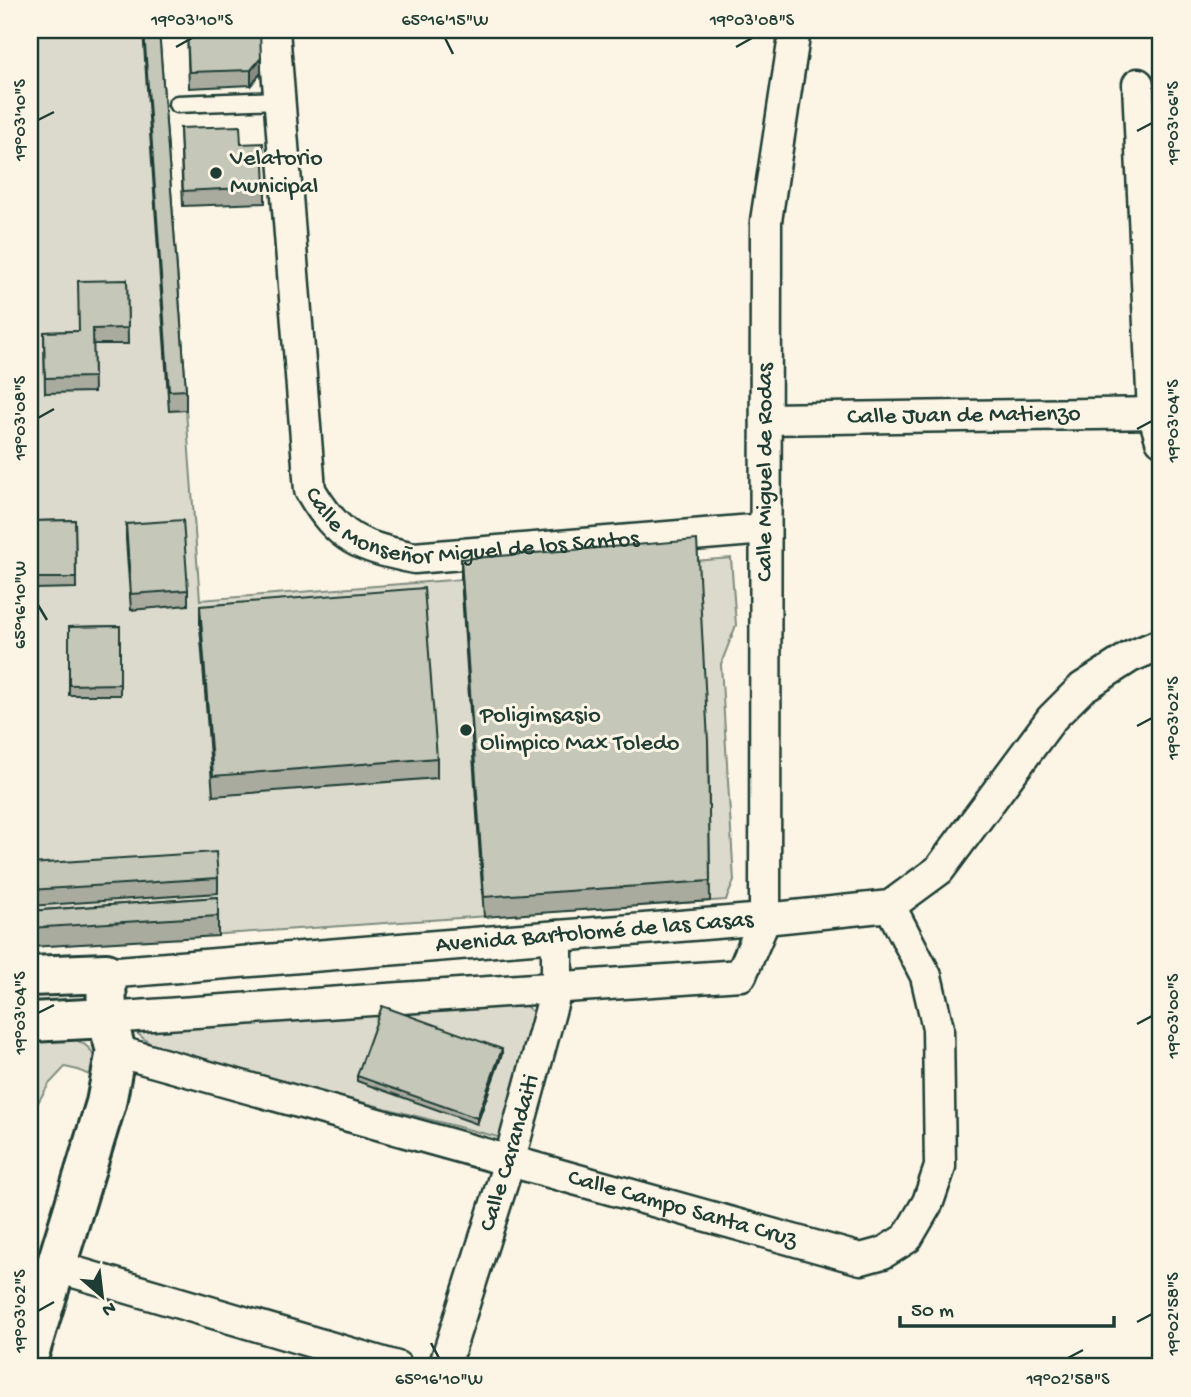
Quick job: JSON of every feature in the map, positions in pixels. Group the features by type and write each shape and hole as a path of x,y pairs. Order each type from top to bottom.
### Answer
{"main road":[{"name":"Avenida Bartolomé de las Casas","path":"30,976 106,973"},
{"path":"30,1351 106,1103 111,1034 106,973"},
{"name":"Avenida Bartolomé de las Casas","path":"30,1022 111,1034"}],"street":[{"name":"Calle Monseñor Miguel de los Santos","path":"274,30 310,490 325,516 351,539 378,550 414,558 765,529"},
{"name":"Calle Miguel de Rodas","path":"765,919 766,221 794,30"},
{"path":"1138,84 1158,422"},
{"name":"Calle Juan de Matienzo","path":"766,419 1158,422"},
{"path":"765,919 890,906 939,870 1052,718 1082,688 1130,657 1161,644"},
{"name":"Calle Campo Santa Cruz","path":"111,1034 509,1162 861,1259 884,1253 907,1238 928,1202 940,1167 938,1028 926,976 890,906"},
{"name":"Avenida Bartolomé de las Casas","path":"106,973 765,919 741,975 556,986 111,1034"},
{"name":"Calle Carandaiti","path":"444,1367 509,1162 556,986 556,936"},
{"path":"57,1267 397,1367"}],"lane":[{"path":"177,104 279,100"}],"shaded area":[{"path":"30,30 158,30 200,600 731,558 736,625 721,664 734,881 726,900 30,947"},
{"path":"522,1003 534,1013 509,1118 498,1137 158,1050 133,1030"},
{"path":"61,1034 90,1049 98,1079 65,1067 49,1084 34,1109 35,1075 30,1068 30,1036"}],"building":[{"path":"144,30 159,30 186,390 169,391"},
{"path":"187,30 260,30 261,58 251,70 189,72"},
{"path":"240,126 241,144 263,143 265,187 183,191 180,128"},
{"path":"127,280 128,328 93,329 94,377 45,378 44,332 79,331 78,281"},
{"path":"75,520 76,578 35,578 34,521"},
{"path":"183,520 188,590 131,594 126,524"},
{"path":"697,540 708,741 710,881 484,897 461,559"},
{"path":"424,588 437,758 213,776 200,606"},
{"path":"120,626 120,684 69,685 69,627"},
{"path":"216,852 218,878 30,890 30,864"},
{"path":"218,897 218,916 30,928 30,911"},
{"path":"382,1006 502,1049 477,1118 357,1076"}],"place":[{"name":"Velatorio Municipal","path":"216,173"},
{"name":"Poligimsasio Olimpico Max Toledo","path":"466,730"}]}
